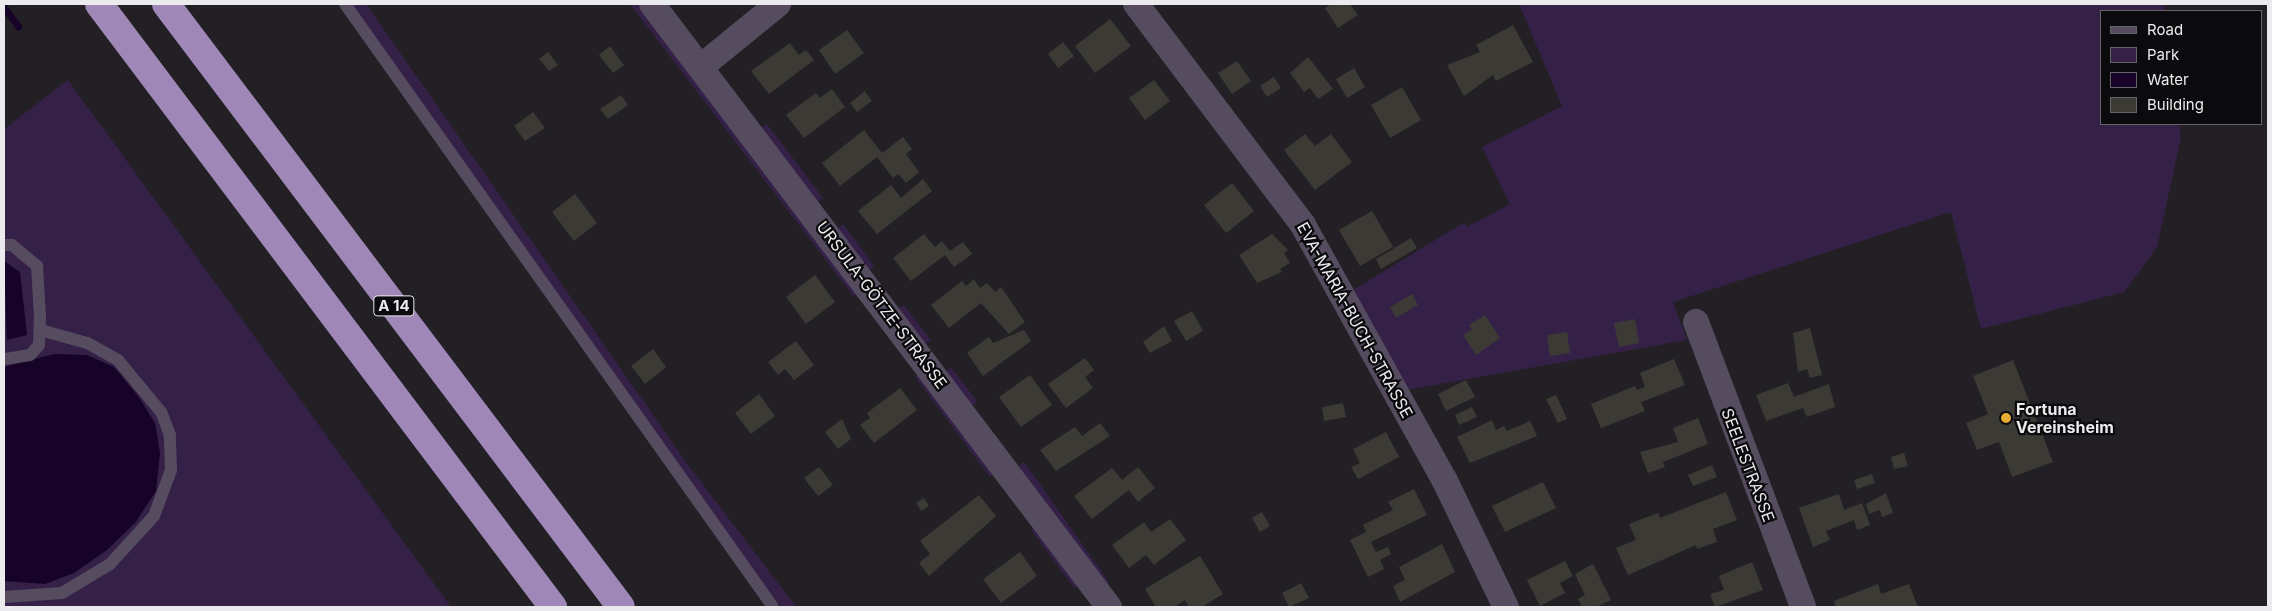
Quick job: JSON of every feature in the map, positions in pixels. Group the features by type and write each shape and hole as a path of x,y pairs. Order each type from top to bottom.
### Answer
{"highway":[{"name":"A 14","path":"166,4 622,607"},
{"path":"106,13 553,607"}],"street":[{"name":"URSULA-GÖTZE-STRASSE","path":"652,4 702,66 1109,607"},
{"path":"702,66 778,4"},
{"name":"EVA-MARIA-BUCH-STRASSE","path":"1136,4 1303,225 1444,480 1506,607"},
{"name":"SEELESTRASSE","path":"1696,322 1803,607"}],"lane":[{"path":"345,4 773,607"},
{"path":"4,245 12,245 37,266 40,330 39,345 30,355 4,359"},
{"path":"4,597 62,593 110,564 154,516 170,470 170,435 161,412 118,360 87,343 40,330"}],"green space":[{"path":"351,4 366,4 686,462 796,607 781,607 677,468"},
{"path":"630,4 643,4 858,290 854,297"},
{"path":"1519,4 2164,4 2165,10 2100,10 2100,125 2179,125 2181,138 2157,247 2124,292 1981,329 1951,212 1673,302 1687,340 1406,390 1353,290 1465,222 1467,227 1510,204 1482,147 1562,106"},
{"path":"68,80 451,607 4,607 4,129"},
{"path":"767,124 823,198 816,203 760,129"},
{"path":"843,224 874,266 868,271 836,230"},
{"path":"904,305 931,340 923,345 897,309"},
{"path":"951,367 977,401 971,407 945,373"},
{"path":"919,374 995,472 990,477 915,377"},
{"path":"1024,462 1109,582 1104,586 1016,468"},
{"path":"1038,525 1081,585 1075,589 1031,530"}],"water":[{"path":"4,261 20,272 27,335 7,340"},
{"path":"54,354 87,355 114,367 138,396 155,423 160,453 156,491 135,523 107,550 74,573 45,584 4,581 4,367"}],"building":[{"path":"1331,4 1350,4 1358,15 1338,28 1325,8"},
{"path":"1110,19 1131,46 1095,73 1075,46"},
{"path":"1513,25 1533,62 1496,81 1493,75 1464,96 1447,65 1480,52 1476,45"},
{"path":"847,30 864,53 835,74 819,50"},
{"path":"1063,42 1074,56 1058,68 1048,54"},
{"path":"790,43 799,55 806,50 814,60 769,94 751,71"},
{"path":"610,46 624,65 613,73 599,55"},
{"path":"548,52 558,65 549,71 539,59"},
{"path":"1308,57 1333,89 1318,99 1310,88 1304,92 1290,73"},
{"path":"1237,61 1251,81 1232,94 1218,73"},
{"path":"1354,68 1365,87 1347,98 1336,79"},
{"path":"1274,77 1281,88 1267,97 1260,86"},
{"path":"1154,80 1170,101 1145,120 1129,98"},
{"path":"1402,87 1421,120 1390,138 1371,105"},
{"path":"832,89 845,107 804,138 786,115 816,93 820,98"},
{"path":"865,91 872,101 857,112 850,103"},
{"path":"621,95 628,105 608,119 600,109"},
{"path":"533,112 545,128 525,141 514,126"},
{"path":"864,130 882,153 903,137 912,149 906,154 919,172 906,183 898,174 893,178 877,157 840,186 822,163"},
{"path":"1305,134 1315,146 1331,134 1352,162 1315,190 1284,150"},
{"path":"923,179 932,191 877,234 858,211 891,185 901,198"},
{"path":"1232,183 1254,211 1226,233 1204,205"},
{"path":"575,194 597,223 574,241 552,212"},
{"path":"1372,211 1393,247 1360,266 1339,230"},
{"path":"924,234 935,247 942,241 950,251 963,242 972,254 954,267 945,255 911,281 893,258"},
{"path":"1272,234 1288,250 1284,253 1290,263 1280,269 1282,272 1257,283 1239,255"},
{"path":"1411,238 1417,248 1381,269 1376,259"},
{"path":"815,275 835,302 806,324 786,297"},
{"path":"974,279 980,288 987,283 995,292 1001,287 1025,322 1009,334 981,303 949,328 931,305 962,281 966,286"},
{"path":"1412,294 1418,305 1396,318 1390,307"},
{"path":"1192,311 1203,331 1186,341 1174,321"},
{"path":"1485,315 1500,338 1476,355 1463,335 1472,330 1469,325"},
{"path":"1635,319 1639,343 1619,347 1614,323"},
{"path":"1164,326 1172,341 1150,353 1143,342"},
{"path":"1810,328 1822,375 1810,378 1807,369 1798,372 1793,333"},
{"path":"1024,330 1031,341 983,376 967,353 989,337 993,343"},
{"path":"1567,332 1570,353 1550,356 1547,335"},
{"path":"796,341 814,365 794,380 785,369 778,375 768,362"},
{"path":"653,349 666,367 645,384 631,366"},
{"path":"1085,358 1094,370 1085,377 1093,388 1066,408 1048,384"},
{"path":"1674,359 1685,385 1641,402 1645,411 1601,428 1591,404 1635,386 1637,390 1645,387 1640,373"},
{"name":"Fortuna Vereinsheim","path":"2013,360 2053,462 2012,477 1999,442 1977,450 1966,423 1988,414 1973,376"},
{"path":"1030,375 1052,405 1021,427 999,397"},
{"path":"1466,380 1475,397 1446,411 1438,394"},
{"path":"1788,383 1794,397 1829,384 1835,407 1807,417 1803,408 1766,421 1756,395"},
{"path":"900,388 917,410 874,443 860,425 870,418 867,413"},
{"path":"759,394 775,416 751,434 735,413"},
{"path":"1556,395 1567,419 1558,423 1546,399"},
{"path":"1343,403 1346,417 1324,421 1322,407"},
{"path":"1472,407 1477,417 1459,425 1455,415"},
{"path":"1698,418 1708,444 1663,462 1665,467 1648,473 1640,452 1678,442 1673,428"},
{"path":"842,419 851,439 838,449 825,432"},
{"path":"1492,420 1496,430 1504,426 1507,431 1530,421 1537,436 1470,463 1457,437"},
{"path":"1100,423 1110,436 1056,471 1040,450 1075,427 1082,436"},
{"path":"1386,432 1399,457 1358,479 1351,467 1360,463 1353,449"},
{"path":"1904,453 1908,466 1894,469 1891,457"},
{"path":"1712,465 1717,477 1693,486 1688,475"},
{"path":"819,467 833,485 818,496 804,478"},
{"path":"1138,467 1155,488 1138,502 1129,490 1092,519 1074,496 1112,468 1122,480"},
{"path":"1872,474 1875,483 1857,489 1854,480"},
{"path":"1543,482 1556,508 1505,532 1492,506"},
{"path":"1414,489 1427,515 1371,542 1376,552 1388,547 1391,554 1380,560 1384,569 1368,577 1350,540 1366,532 1363,525 1393,510 1388,502"},
{"path":"1726,492 1737,520 1713,529 1717,542 1697,549 1696,545 1628,575 1616,548 1636,540 1629,524 1658,513 1660,518"},
{"path":"1886,493 1893,513 1882,517 1880,510 1869,514 1866,504"},
{"path":"1839,494 1844,510 1862,503 1870,525 1857,530 1854,520 1826,531 1830,540 1813,547 1799,508"},
{"path":"979,495 996,516 929,576 919,563 930,554 920,541"},
{"path":"924,498 929,506 921,511 916,503"},
{"path":"1262,512 1270,526 1260,532 1252,518"},
{"path":"1170,519 1186,540 1154,565 1146,555 1129,568 1112,545 1144,522 1151,532"},
{"path":"1442,544 1455,572 1400,602 1393,586 1405,580 1399,567"},
{"path":"1020,552 1037,576 1001,603 983,579"},
{"path":"1200,556 1223,594 1202,607 1189,607 1185,600 1174,607 1156,607 1145,589"},
{"path":"1565,561 1573,576 1560,583 1565,593 1540,606 1527,580"},
{"path":"1752,562 1763,590 1715,607 1710,594 1724,590 1719,576"},
{"path":"1593,564 1611,600 1596,607 1582,607 1578,599 1585,595 1575,574"},
{"path":"1301,583 1309,598 1289,607 1282,593"},
{"path":"1878,584 1881,594 1909,584 1918,607 1836,607 1834,601"}],"waterway":[{"path":"4,7 18,26"}],"place":[{"name":"Fortuna Vereinsheim","path":"2006,418"}]}
